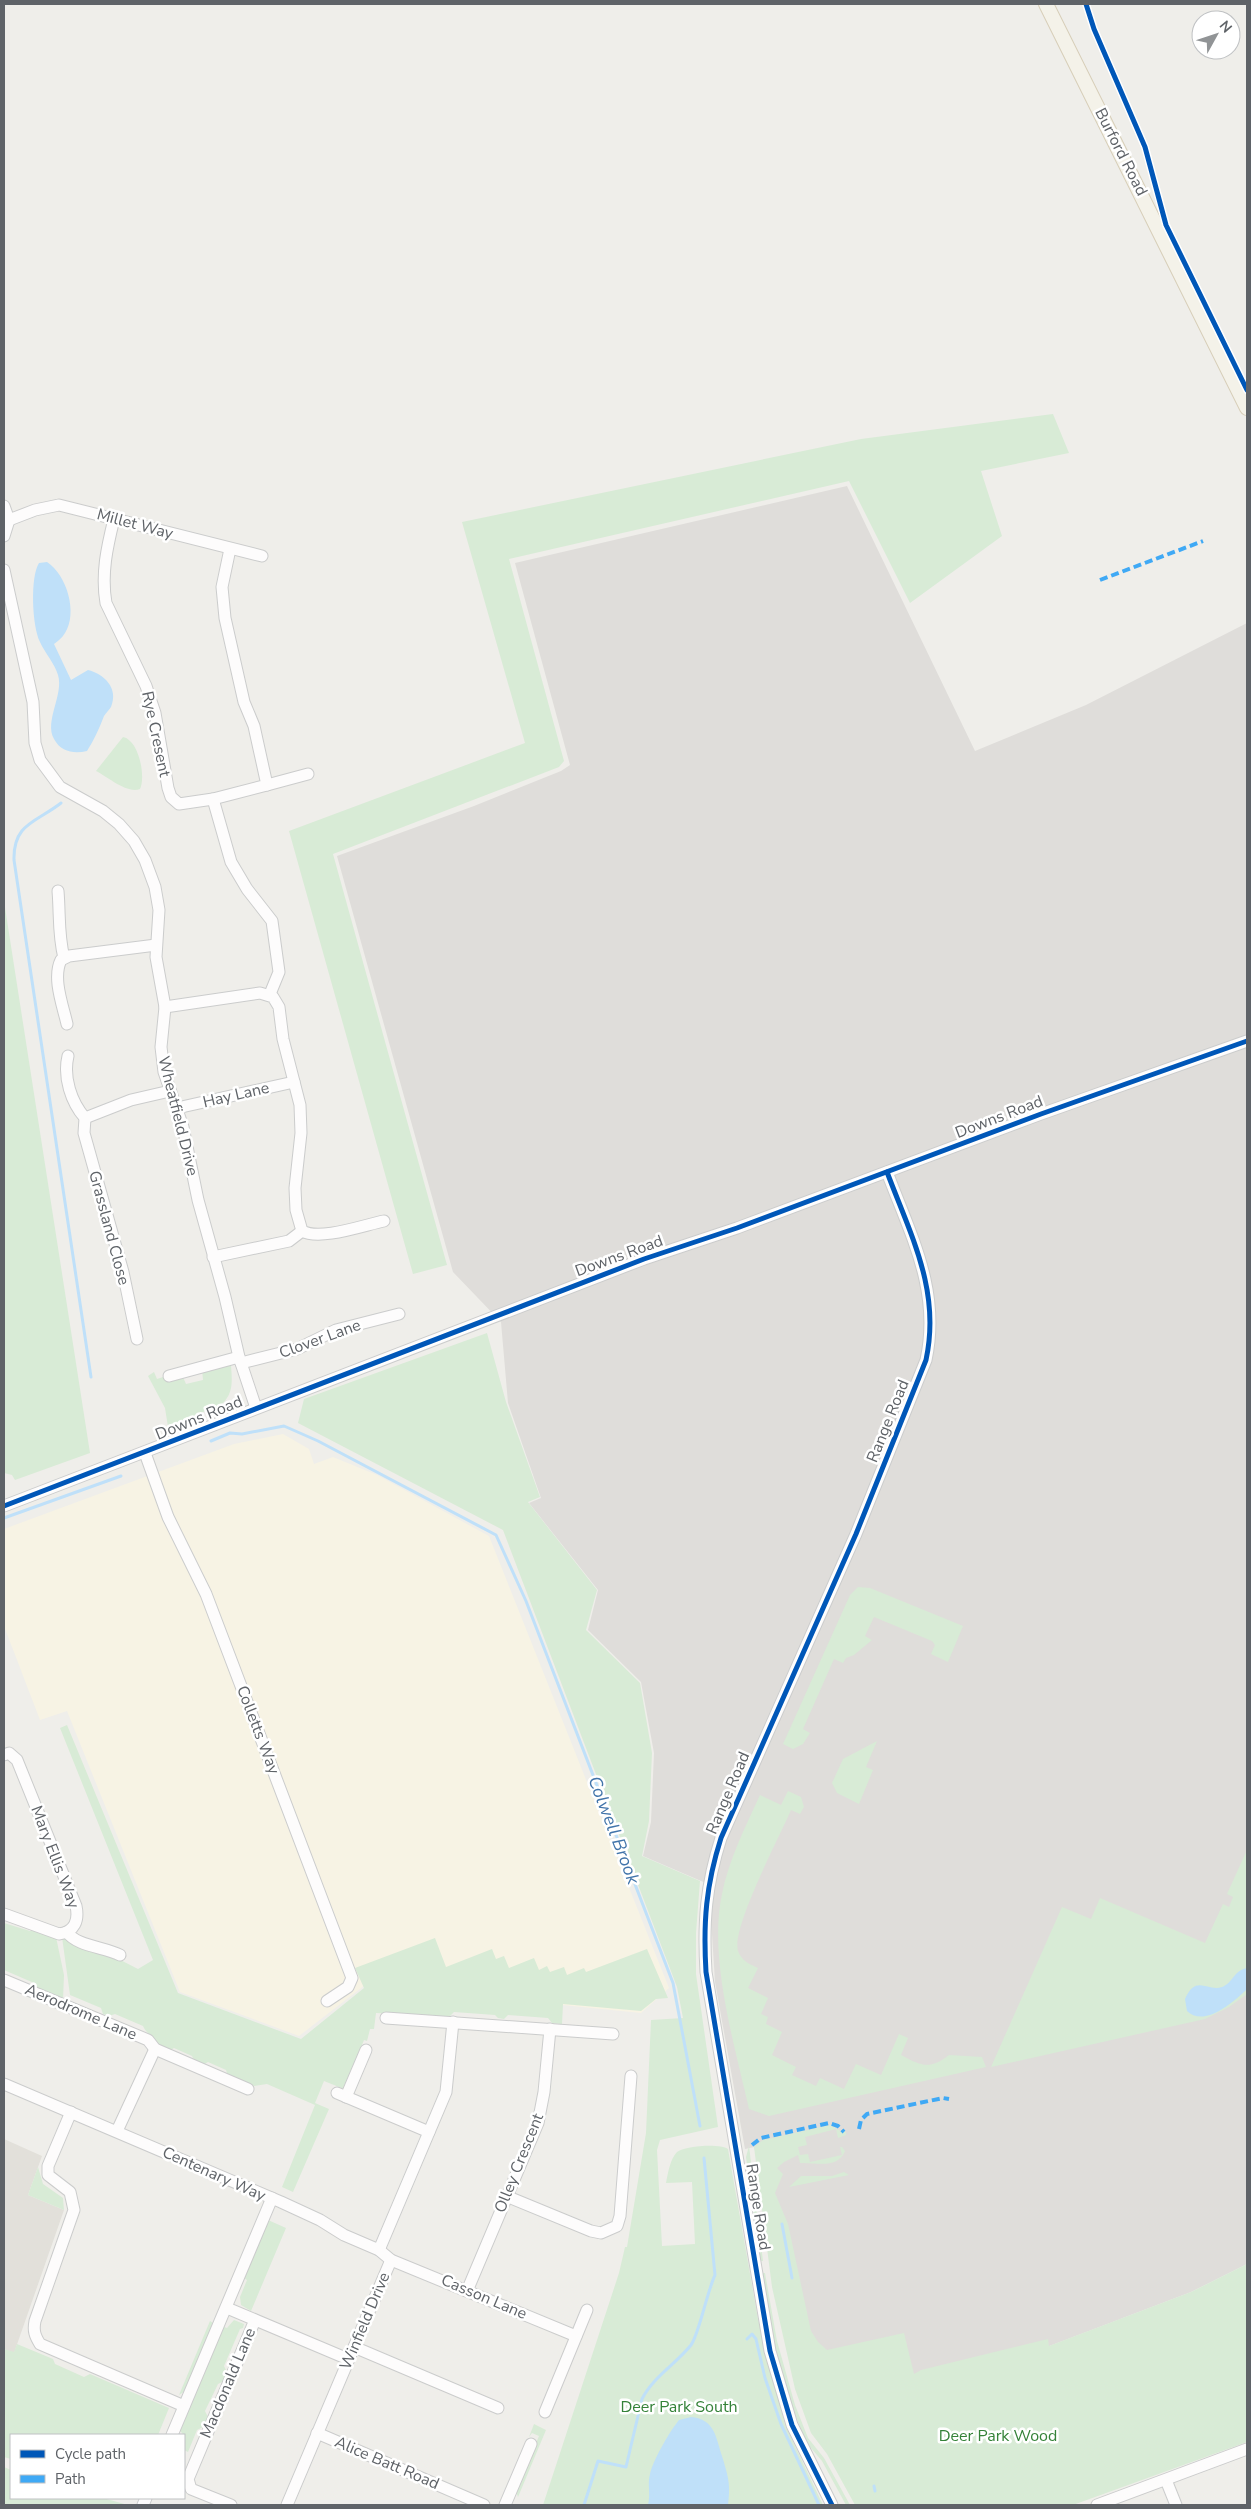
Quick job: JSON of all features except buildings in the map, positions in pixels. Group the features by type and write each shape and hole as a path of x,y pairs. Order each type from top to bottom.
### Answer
{"main road":[{"name":"Burford Road","path":"1046,4 1247,408"}],"street":[{"name":"Millet Way","path":"9,520 35,510 59,505 262,556"},
{"path":"4,506 9,520 4,536"},
{"name":"Rye Cresent","path":"114,519 104,567 106,603 146,686 155,713 171,797 178,804 213,799 308,774"},
{"path":"230,549 222,588 224,610 244,702 254,726 267,785"},
{"name":"Wheatfield Drive","path":"4,570 32,702 34,743 40,760 60,787 103,811 134,841 145,860 155,887 159,910 156,945 157,970 165,1007 162,1054 240,1360 256,1408"},
{"path":"213,799 231,862 247,890 272,921 279,972 270,994"},
{"path":"58,890 59,936 64,958 58,968 58,978 67,1024"},
{"path":"64,958 156,945"},
{"path":"165,1007 260,993 270,994 279,1008 301,1120 295,1188 296,1210 302,1231 308,1234 322,1234 384,1221"},
{"name":"Downs Road","path":"4,1506 644,1259 888,1172 1068,1104 1247,1041"},
{"name":"Grassland Close","path":"68,1056 67,1070 71,1095 76,1108 85,1118 84,1133 121,1266 138,1338"},
{"name":"Hay Lane","path":"177,1108 294,1082"},
{"path":"85,1118 131,1100 170,1091"},
{"name":"Range Road","path":"832,2505 792,2424 770,2351 706,1972 704,1913 708,1885 722,1838 856,1534 926,1360 931,1337 928,1288 888,1172"},
{"path":"213,1257 289,1241 302,1231"},
{"name":"Clover Lane","path":"169,1376 184,1370 297,1349 336,1330 398,1314"},
{"name":"Colletts Way","path":"145,1453 168,1517 206,1594 352,1978 348,1987 327,2001"},
{"name":"Mary Ellis Way","path":"4,1755 9,1753 17,1760 76,1906 76,1924 67,1932 59,1934 4,1914"},
{"path":"67,1932 70,1938 83,1944 105,1948 120,1955"},
{"name":"Aerodrome Lane","path":"4,1980 148,2040 155,2049 248,2089"},
{"path":"386,2018 613,2034"},
{"path":"379,2250 448,2086 453,2022"},
{"name":"Olley Crescent","path":"467,2291 538,2123 544,2092 550,2029"},
{"name":"Aerodrome Lane","path":"117,2131 155,2049"},
{"path":"366,2050 342,2095 429,2132"},
{"path":"506,2196 591,2231 601,2233 617,2226 620,2216 631,2076"},
{"name":"Centenary Way","path":"4,2084 272,2198 172,2434"},
{"path":"71,2112 48,2166 48,2175 70,2192 74,2210 35,2321 33,2330 35,2338 40,2344 184,2406"},
{"name":"Winfield Drive","path":"272,2198 379,2250 391,2260 286,2505"},
{"name":"Casson Lane","path":"391,2260 576,2336"},
{"path":"227,2308 348,2359"},
{"path":"545,2412 587,2310"},
{"name":"Macdonald Lane","path":"231,2505 191,2489 188,2479 255,2320"},
{"path":"354,2347 498,2408"},
{"name":"Alice Batt Road","path":"317,2433 484,2505"},
{"path":"505,2505 532,2444"},
{"path":"1097,2505 1247,2449"},
{"path":"1166,2480 1176,2505"}],"shaded area":[{"path":"847,486 975,751 1086,705 1247,623 1247,2264 1191,2292 1018,2358 903,2377 862,2371 813,2342 754,2147 745,2149 715,1982 711,1918 715,1887 643,1856 651,1822 654,1753 641,1682 588,1630 598,1590 529,1503 541,1498 508,1403 501,1322 453,1272 337,856 474,806 561,771 570,765 515,563"},
{"path":"283,1434 309,1449 314,1464 333,1457 377,1475 489,1536 669,1988 641,2013 365,1985 299,2036 180,1992 67,1711 40,1720 4,1626 4,1529 234,1444"},
{"path":"4,2139 42,2156 28,2195 64,2210 14,2353 4,2349"}],"green space":[{"path":"1053,414 1069,453 981,471 1002,536 910,603 849,481 509,559 564,761 559,767 333,854 447,1265 413,1274 289,831 525,743 462,522 861,439"},
{"path":"123,737 133,745 140,760 142,783 140,789 135,790 124,787 96,771"},
{"path":"4,901 90,1453 15,1480 12,1475 4,1473"},
{"name":"Deer Park South","path":"487,1333 506,1402 540,1497 528,1502 597,1590 586,1630 640,1683 652,1753 649,1821 642,1856 700,1881 696,1933 696,1974 718,2127 660,2140 657,2150 662,2246 695,2244 692,2182 666,2183 670,2166 677,2152 694,2147 710,2146 728,2149 758,2319 785,2425 823,2505 543,2505 619,2273 625,2247 627,2247 646,2133 651,2020 683,2018 677,1987 503,1530 298,1423 304,1399"},
{"path":"231,1365 232,1381 230,1391 222,1404 168,1427 165,1408 148,1376 154,1372 157,1379 163,1377 166,1380 182,1375 186,1384 203,1380 202,1369"},
{"path":"858,1587 870,1588 963,1626 948,1662 931,1654 935,1645 932,1641 874,1617 865,1636 872,1640 854,1655 846,1658 843,1663 834,1659 803,1729 810,1733 803,1744 793,1749 783,1744 850,1595"},
{"path":"67,1725 178,1993 301,2039 364,1988 355,1968 435,1938 446,1967 492,1949 496,1959 504,1956 509,1968 534,1958 539,1970 547,1966 550,1972 564,1967 567,1975 584,1968 586,1972 647,1949 668,1998 656,1999 641,2011 563,2004 562,2024 552,2023 548,2018 508,2015 504,2019 498,2018 495,2015 454,2012 449,2017 376,2013 374,2029 370,2029 367,2041 364,2040 344,2089 324,2081 315,2103 329,2109 293,2192 282,2187 315,2105 267,2084 254,2086 228,2076 226,2070 208,2062 203,2065 195,2062 192,2056 174,2048 169,2051 158,2046 143,2026 115,2014 109,2016 103,2014 101,2008 70,1995 62,1937 83,1947 101,1950 138,1969 153,1960 60,1728"},
{"path":"877,1741 866,1767 873,1770 859,1804 837,1793 832,1783 843,1759"},
{"path":"788,1791 801,1797 804,1807 800,1814 791,1810 749,1903 738,1939 738,1951 744,1960 758,1968 748,1988 768,1998 761,2014 768,2017 766,2024 782,2032 772,2055 796,2067 792,2075 816,2086 820,2078 844,2089 856,2064 881,2075 899,2034 908,2038 901,2055 914,2062 925,2065 936,2063 949,2055 982,2057 986,2067 769,2116 749,2109 725,2002 721,1974 718,1946 722,1894 738,1844 760,1795 781,1805"},
{"path":"1247,1850 1247,1994 1229,2007 1205,2019 991,2067 1062,1907 1091,1919 1100,1898 1205,1943 1223,1904 1229,1907 1233,1897 1227,1894"},
{"path":"4,1923 30,1931 34,1929 56,1937 64,1975 63,2000 36,1988 34,1983 4,1970"},
{"name":"Deer Park Wood","path":"830,2125 842,2132 846,2132 846,2135 838,2138 836,2129 805,2137 807,2145 798,2147 800,2155 808,2154 810,2162 842,2155 840,2147 842,2147 845,2151 841,2157 837,2161 826,2164 800,2163 798,2155 784,2162 777,2168 783,2174 775,2193 788,2224 811,2331 818,2342 827,2350 904,2333 914,2374 921,2370 1048,2339 1049,2346 1191,2292 1247,2264 1247,2442 1073,2505 855,2505 827,2454 811,2433 795,2389 772,2287 754,2147 763,2140"},
{"path":"749,2146 763,2261 760,2261 746,2157"},
{"path":"38,2167 43,2184 63,2198 64,2210 28,2195"},
{"path":"844,2172 849,2175 789,2187 801,2176 832,2176"},
{"path":"268,2220 286,2228 251,2311 241,2305 240,2297 247,2280 244,2278"},
{"path":"762,2273 765,2273 777,2341 795,2405 808,2438 824,2458 850,2505 846,2505 822,2461 806,2442 792,2406 774,2342"},
{"path":"234,2320 244,2324 224,2366 227,2372 222,2382 218,2384 205,2411 208,2417 203,2427 197,2430 188,2452 185,2450 185,2434 180,2431 224,2327 227,2328"},
{"path":"210,2321 213,2323 185,2391 179,2395"},
{"path":"17,2344 53,2359 55,2364 84,2377 90,2374 169,2408 158,2434 10,2434 10,2459 4,2457 4,2349 14,2352"},
{"path":"534,2424 546,2430 518,2497 516,2491 539,2436 532,2433 529,2437"},
{"path":"4,2467 10,2470 10,2499 107,2499 128,2505 4,2505"}],"water":[{"path":"47,562 60,576 68,595 70,605 69,625 64,635 54,644 71,680 88,670 94,672 104,678 113,694 111,707 104,716 87,751 73,752 60,747 54,739 52,732 52,716 59,683 58,675 37,635 33,602 36,570 39,563"},
{"path":"1247,1968 1247,1989 1227,2006 1202,2017 1187,2011 1185,1999 1193,1987 1202,1985 1222,1987 1229,1983 1239,1971"},
{"path":"691,2417 705,2421 710,2425 716,2436 728,2480 728,2505 648,2505 649,2478 658,2454 679,2420"}],"waterway":[{"path":"61,803 22,831 15,848 14,860 91,1377"},
{"name":"Colwell Brook","path":"211,1441 230,1433 242,1434 284,1426 318,1441 496,1535 526,1601 673,1983 700,2126"},
{"path":"4,1518 121,1476"},
{"name":"Colwell Brook","path":"584,2505 598,2461 626,2467 642,2399 658,2377 691,2345 697,2332 715,2275 704,2158"},
{"path":"782,2224 792,2278"},
{"path":"747,2339 752,2334 756,2339 765,2378 781,2424 819,2505"},
{"path":"874,2486 875,2491"}],"marked path":[{"path":"1100,580 1203,541"},
{"path":"859,2129 861,2120 867,2114 943,2098 949,2099"},
{"path":"752,2145 761,2138 829,2123 838,2126 844,2132"}],"cycle path":[{"path":"1086,4 1094,29 1145,147 1166,225 1247,390"},
{"path":"4,1506 644,1259 737,1228 1041,1114 1247,1041"},
{"path":"832,2505 792,2425 770,2351 706,1972 705,1920 712,1872 721,1838 856,1534 926,1360 930,1335 927,1287 914,1241 887,1172"}]}
